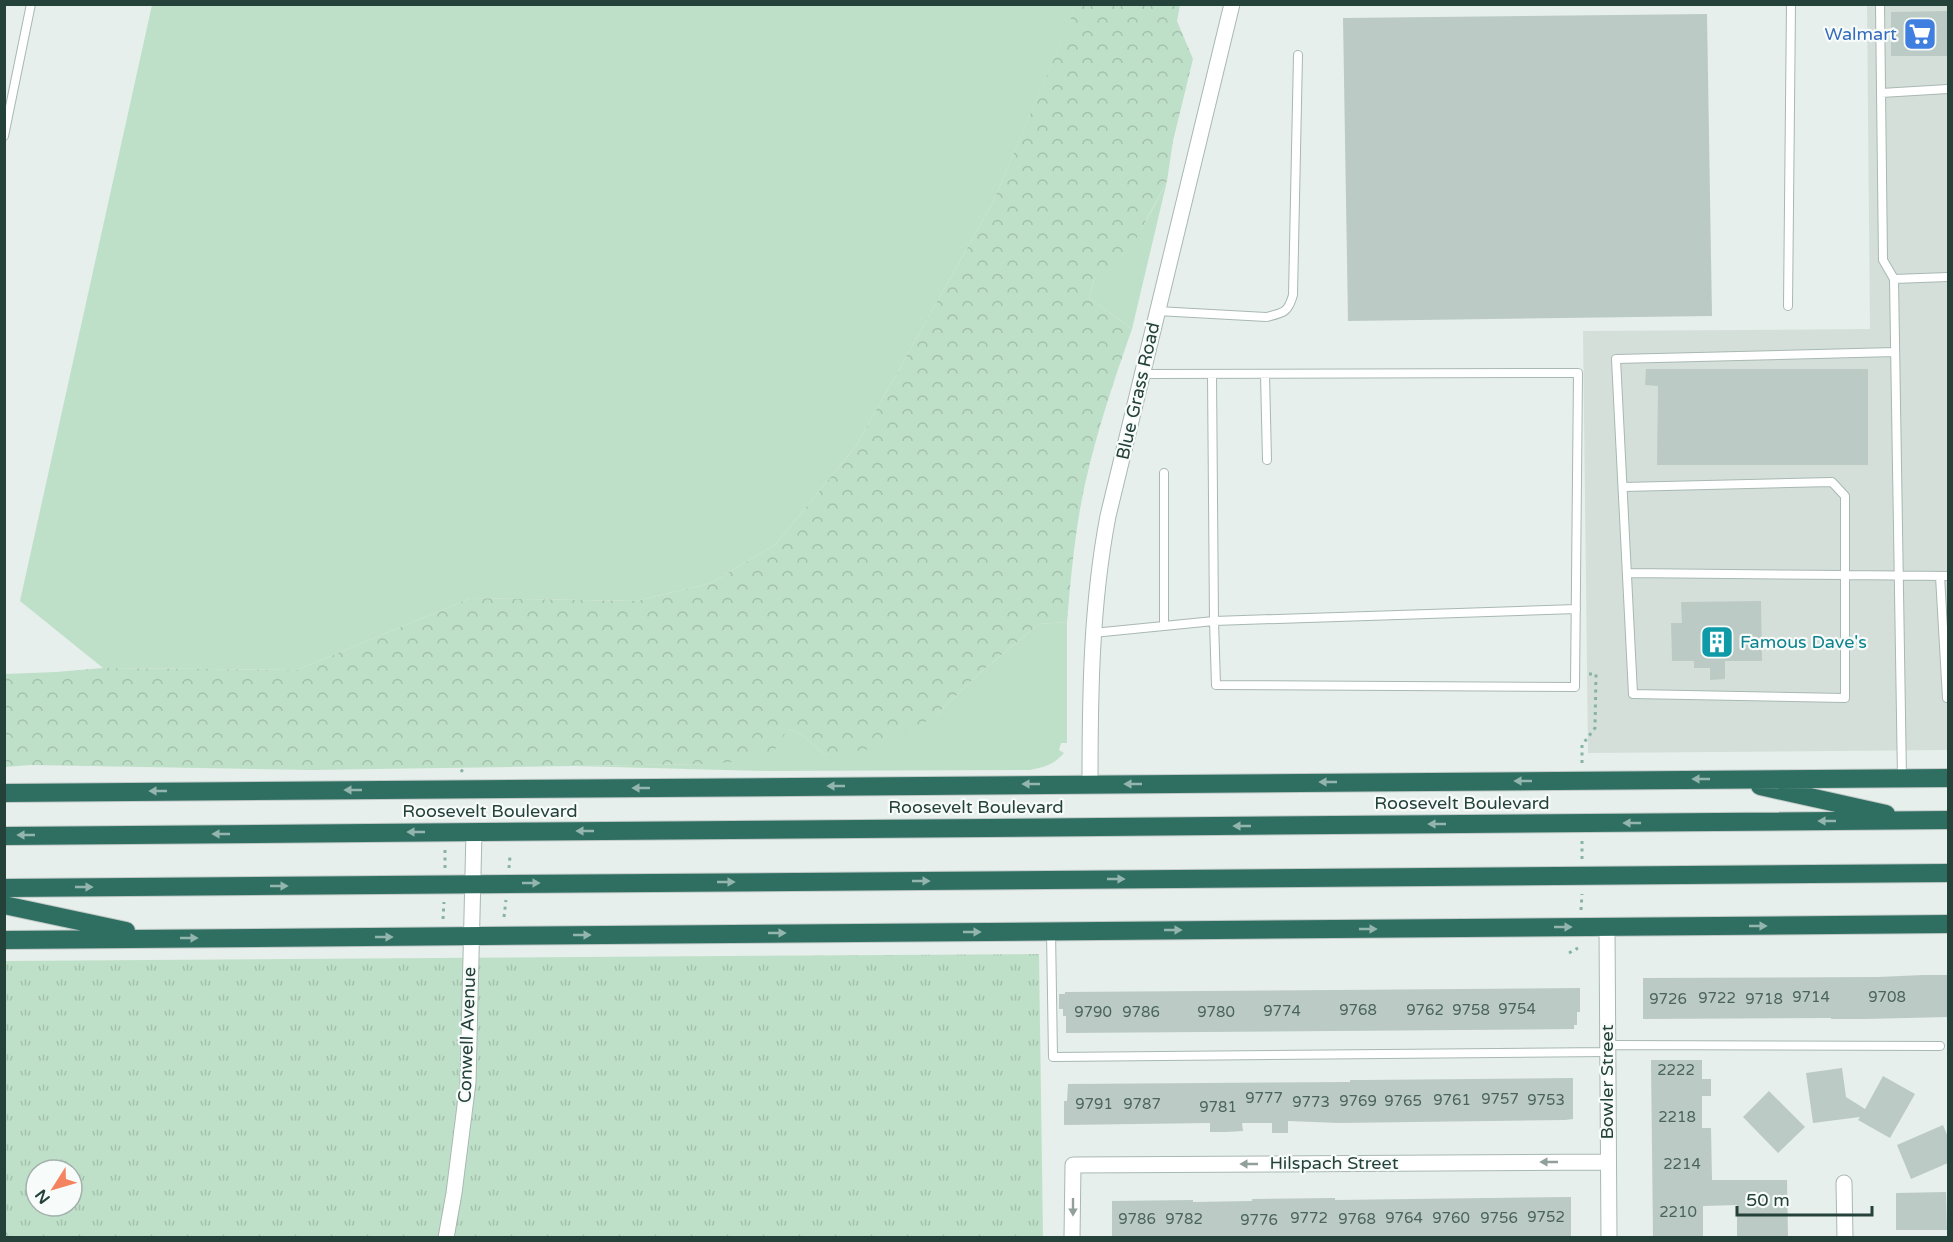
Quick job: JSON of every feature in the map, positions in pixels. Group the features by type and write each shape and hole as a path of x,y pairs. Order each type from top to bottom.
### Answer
{"highway":[{"name":"Roosevelt Boulevard","path":"4,793 1948,778"},
{"path":"1728,779 1917,821"},
{"name":"Roosevelt Boulevard","path":"4,836 1948,820"},
{"path":"4,888 1948,873"},
{"path":"4,905 161,938"},
{"path":"4,940 1948,924"}],"street":[{"name":"Blue Grass Road","path":"1090,784 1090,689 1099,565 1106,526 1232,4"},
{"name":"Conwell Avenue","path":"446,1238 456,1183 468,1082 474,832"},
{"name":"Bowler Street","path":"1607,927 1609,1238"},
{"name":"Hilspach Street","path":"1072,1238 1073,1165 1607,1162"},
{"path":"1844,1183 1845,1238"}],"lane":[{"path":"4,136 31,4"},
{"path":"1788,306 1791,4"},
{"path":"1880,4 1883,260 1894,279 1902,778"},
{"path":"1157,311 1266,317 1281,314 1290,306 1293,295 1298,55"},
{"path":"1881,93 1948,89"},
{"path":"1894,279 1948,276"},
{"path":"1623,487 1832,482 1845,496 1845,698 1634,694 1616,359 1895,352"},
{"path":"1142,374 1578,373 1575,687 1216,685 1212,374"},
{"path":"1265,374 1267,460"},
{"path":"1164,473 1164,626"},
{"path":"1627,573 1944,576 1948,698"},
{"path":"1094,633 1214,621 1576,609"},
{"path":"1052,931 1053,1057 1941,1046"}],"path":[{"path":"1582,763 1582,745 1595,728 1596,674 1589,674"},
{"path":"462,772 465,766"},
{"path":"1582,840 1582,861"},
{"path":"445,869 446,849"},
{"path":"508,869 510,856"},
{"path":"1581,910 1583,891"},
{"path":"504,919 506,898"},
{"path":"443,921 444,899"},
{"path":"1569,953 1578,948"},
{"path":"4,1233 12,1238"}],"shaded area":[{"path":"1867,5 1948,5 1948,750 1588,753 1583,331 1870,329"}],"green space":[{"path":"1077,4 1180,5 1177,21 1193,59 1173,141 1167,181 1135,241 1110,269 1094,279 1089,298 1132,329 1106,406 1085,484 1076,535 1067,622 1039,624 983,670 938,713 917,728 871,749 826,755 802,735 788,729 774,751 744,761 705,764 312,770 31,765 5,767 5,674 103,668 297,670 471,598 636,601 711,583 776,544 856,446 993,202"},
{"path":"152,5 1077,5 993,202 856,446 776,544 711,583 636,601 471,598 297,670 103,668 20,601"},
{"path":"1167,181 1132,329 1089,298 1094,279 1119,258 1138,235"},
{"path":"1067,622 1067,743 1061,743 1059,750 1064,753 1060,757 1044,766 1030,770 768,771 573,766 705,764 788,729 802,735 826,755 938,713 983,670 1039,624"},
{"path":"1039,954 1043,1237 5,1237 4,961"}],"building":[{"name":"Walmart","path":"1948,11 1948,56 1891,56 1891,12"},
{"path":"1707,14 1712,316 1348,321 1343,18"},
{"path":"1646,369 1868,369 1868,465 1657,465 1658,386 1645,385"},
{"name":"Famous Dave's","path":"1761,601 1762,661 1725,661 1725,679 1710,680 1710,668 1694,668 1694,661 1672,661 1671,623 1682,623 1681,602"},
{"path":"1948,975 1948,1017 1643,1019 1643,978"},
{"path":"1580,988 1580,1012 1577,1012 1577,1025 1574,1025 1574,1029 1066,1033 1066,1016 1063,1016 1063,1009 1059,1009 1059,994 1065,994 1065,992"},
{"path":"1651,1060 1702,1060 1702,1079 1711,1079 1711,1096 1702,1096 1702,1128 1711,1128 1712,1180 1787,1180 1788,1238 1737,1238 1737,1205 1703,1206 1703,1238 1653,1238"},
{"path":"1842,1068 1846,1097 1865,1109 1883,1076 1915,1094 1890,1138 1858,1120 1860,1117 1813,1123 1806,1073"},
{"path":"1573,1078 1573,1119 1565,1120 1339,1123 1288,1121 1288,1133 1272,1133 1272,1123 1242,1123 1243,1131 1226,1132 1210,1132 1210,1123 1064,1125 1064,1101 1067,1101 1068,1084"},
{"path":"1769,1091 1805,1127 1778,1153 1743,1117"},
{"path":"1943,1125 1948,1137 1948,1163 1911,1179 1897,1145"},
{"path":"1946,1192 1947,1230 1896,1230 1896,1193"},
{"path":"1571,1197 1571,1238 1112,1238 1112,1201"}],"place":[{"name":"Walmart","path":"1920,34"},
{"name":"Famous Dave's","path":"1717,642"}]}
